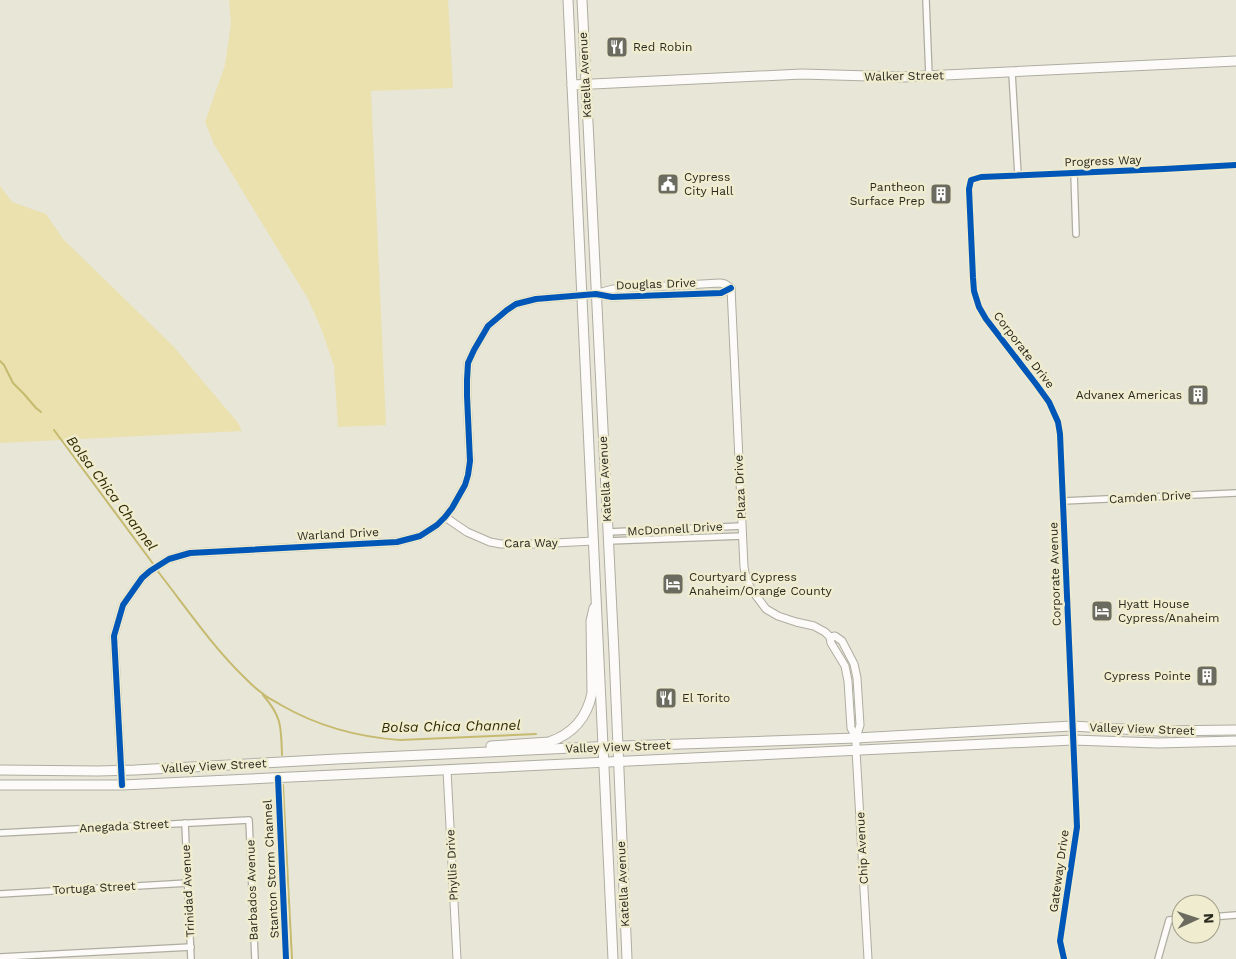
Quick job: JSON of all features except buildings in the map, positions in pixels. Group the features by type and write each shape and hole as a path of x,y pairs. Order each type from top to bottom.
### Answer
{"main road":[{"name":"Katella Avenue","path":"568,0 613,959"},
{"name":"Katella Avenue","path":"582,0 627,959"},
{"name":"Walker Street","path":"572,85 802,74 903,77 1236,62"},
{"path":"593,526 599,532 602,539 608,541"},
{"path":"594,540 609,560"},
{"path":"453,754 464,749 549,742 564,736 578,724 588,709 592,693 591,621 596,598"},
{"name":"Valley View Street","path":"0,770 121,771 603,747 856,738 1072,726 1158,731 1236,730"},
{"name":"Valley View Street","path":"0,785 122,785 1073,740 1158,743 1236,741"}],"street":[{"path":"926,0 929,76"},
{"path":"1012,72 1018,175"},
{"name":"Progress Way","path":"974,291 969,189 971,180 981,177 1236,165"},
{"path":"1074,173 1076,234"},
{"name":"Douglas Drive","path":"582,294 612,297 721,293 730,288"},
{"name":"Plaza Drive","path":"730,288 746,578 751,589 766,609 778,616 814,626 830,637 835,636 842,641 854,664 857,678 860,725 856,738"},
{"name":"Corporate Drive","path":"974,291 979,307 986,319 1049,402 1058,422"},
{"name":"Warland Drive","path":"122,785 114,636 123,605 142,578 158,565 176,556 190,553 398,542 420,536 437,525 445,517 465,485 470,461 466,380 468,363 488,326 516,304 536,299 582,294"},
{"name":"Corporate Avenue","path":"1058,422 1072,726"},
{"name":"Camden Drive","path":"1063,501 1236,493"},
{"name":"Cara Way","path":"445,517 467,532 484,540 501,544 594,540"},
{"name":"McDonnell Drive","path":"608,532 742,526"},
{"name":"McDonnell Drive","path":"608,541 743,536"},
{"name":"Gateway Drive","path":"1064,959 1060,941 1077,827 1072,726"},
{"name":"Chip Avenue","path":"856,738 868,959"},
{"name":"Phyllis Drive","path":"447,770 457,959"},
{"name":"Anegada Street","path":"0,833 249,820"},
{"name":"Barbados Avenue","path":"249,820 255,959"},
{"name":"Trinidad Avenue","path":"185,823 191,959"},
{"name":"Tortuga Street","path":"0,894 188,883"},
{"path":"1221,917 1236,916"},
{"path":"1158,959 1171,920"},
{"path":"0,956 191,946"}],"shaded area":[{"path":"229,0 448,0 453,88 371,91 386,425 338,427 334,366 321,328 308,299 214,144 205,122 225,65 231,24"},
{"path":"0,186 12,202 46,214 63,239 174,347 238,423 242,431 0,443"}],"waterway":[{"name":"Bolsa Chica Channel","path":"0,361 13,383 41,412"},
{"name":"Bolsa Chica Channel","path":"54,430 154,565"},
{"name":"Bolsa Chica Channel","path":"156,569 210,639 249,682 269,698 295,713 339,730 384,739 400,740 536,734"},
{"name":"Stanton Storm Channel","path":"263,695 274,710 279,722 282,755"},
{"name":"Stanton Storm Channel","path":"283,785 292,959"}],"cycle path":[{"path":"1064,959 1060,941 1077,827 1060,434 1058,422 1049,402 979,307 974,291 969,189 971,180 981,177 1236,165"},
{"path":"122,785 114,636 123,605 142,578 150,571 169,559 190,553 397,542 420,536 437,525 445,517 465,485 470,461 467,396 468,363 488,326 507,310 516,304 536,299 596,294 612,297 721,293 731,288"},
{"name":"Stanton Storm Channel","path":"278,778 286,959"}],"place":[{"name":"Red Robin","path":"617,47"},
{"name":"Cypress City Hall","path":"668,184"},
{"name":"Pantheon Surface Prep","path":"941,194"},
{"name":"Advanex Americas","path":"1198,395"},
{"name":"Courtyard Cypress Anaheim/Orange County","path":"673,584"},
{"name":"Hyatt House Cypress/Anaheim","path":"1102,611"},
{"name":"Cypress Pointe","path":"1207,676"},
{"name":"El Torito","path":"666,698"}]}
